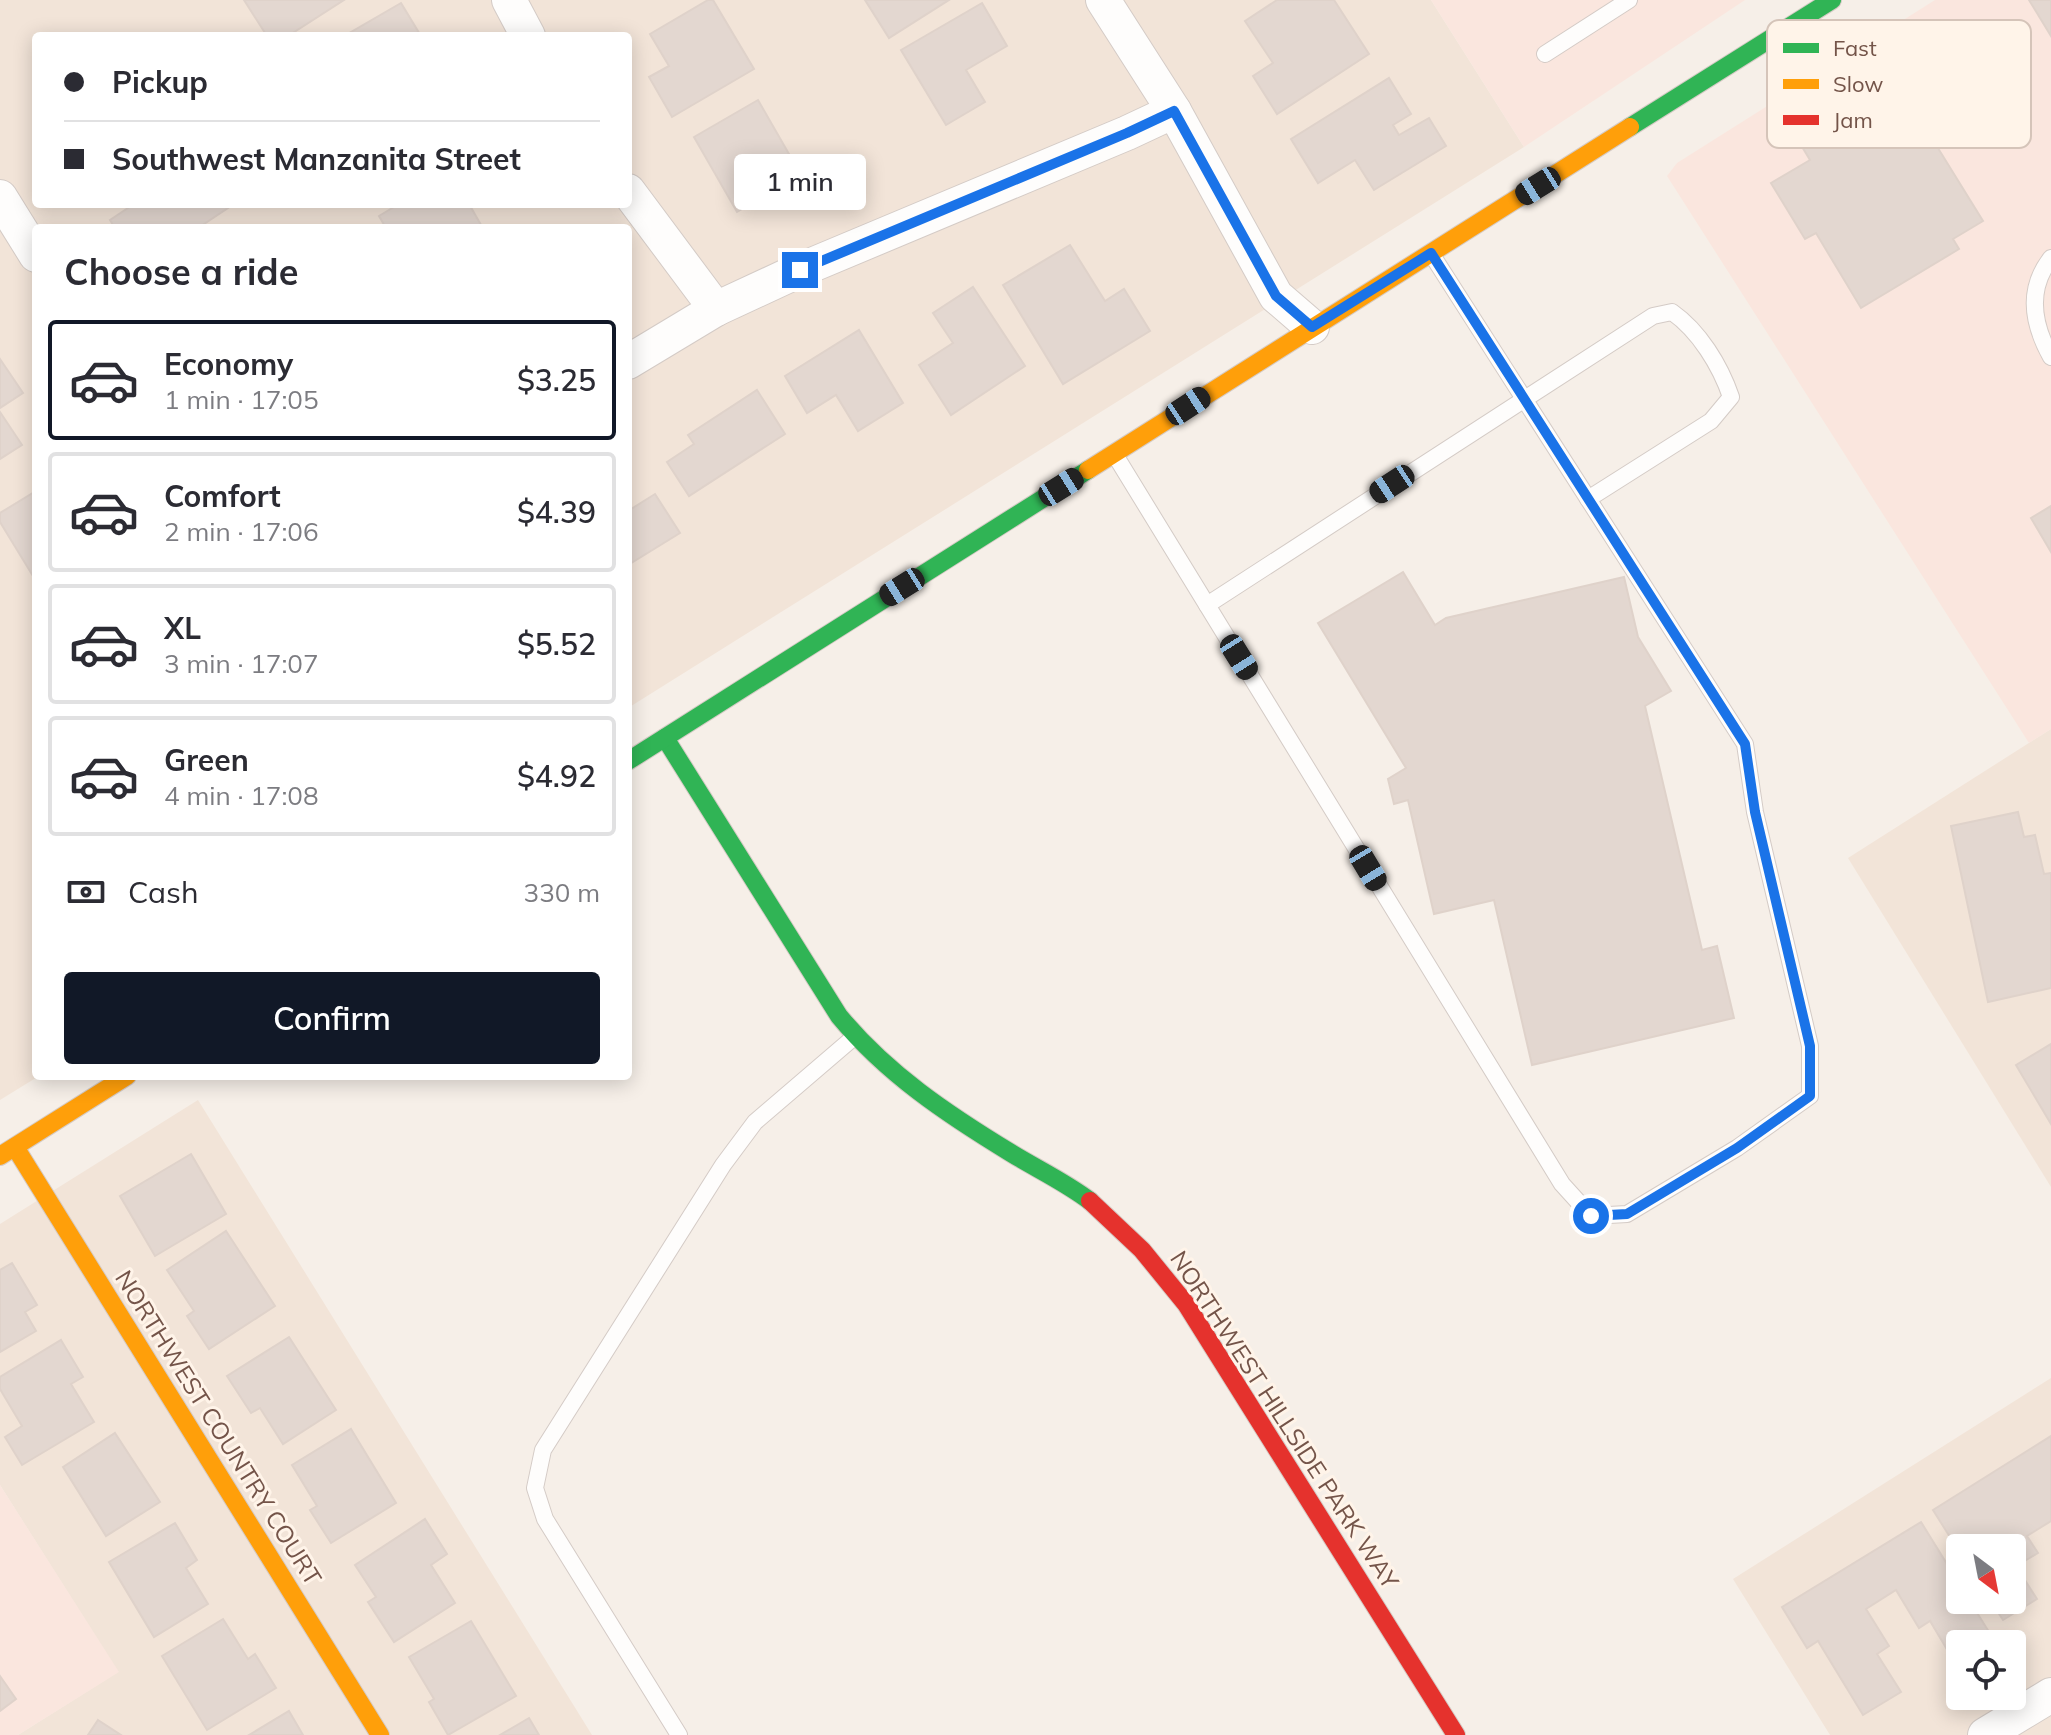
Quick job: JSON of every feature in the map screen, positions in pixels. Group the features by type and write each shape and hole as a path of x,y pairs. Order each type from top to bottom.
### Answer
{"street":[{"path":"509,0 526,32"},
{"path":"1103,0 1174,111 1276,296 1312,327"},
{"path":"1800,20 1832,0"},
{"path":"632,759 1767,41"},
{"path":"632,360 716,309 800,270 1174,111"},
{"path":"632,196 716,309"},
{"path":"0,197 32,249"},
{"name":"NORTHWEST HILLSIDE PARK WAY","path":"665,738 830,1003 855,1037 888,1071 958,1122 1089,1200 1135,1240 1186,1304 1456,1735"},
{"path":"7,1151 121,1080"},
{"name":"NORTHWEST COUNTRY COURT","path":"7,1151 380,1735"},
{"path":"1985,1735 2051,1695"}],"lane":[{"path":"1545,54 1629,0"},
{"path":"1114,453 1562,1184 1591,1216 1627,1214 1737,1148 1810,1096 1810,1046 1755,812 1745,744 1431,253"},
{"path":"2051,258 2039,280 2034,308 2038,335 2051,357"},
{"path":"1207,605 1653,316 1672,312 1689,324 1724,377 1731,397 1711,421 1588,499"},
{"path":"679,1735 545,1519 535,1488 543,1450 755,1122 855,1037"}],"shaded area":[{"path":"0,0 1431,0 1524,147 632,705 632,224 32,224 32,1080 0,1100"},
{"path":"1431,0 1745,0 1524,147"},
{"path":"1935,0 2051,0 2051,729 2029,743 1667,176 1677,163 1767,106 1767,148 2031,148 2031,20 1903,20"},
{"path":"2051,729 2051,1187 1848,858"},
{"path":"198,1100 592,1735 18,1735 118,1672 0,1485 0,1224"},
{"path":"2051,1378 2051,1735 1830,1735 1733,1579"},
{"path":"0,1485 119,1672 18,1735 0,1735"}],"building":[{"path":"244,0 344,0 294,32 264,32"},
{"path":"713,0 754,69 672,117 649,77 669,66 650,34"},
{"path":"865,0 949,0 889,38"},
{"path":"1277,0 1334,0 1369,54 1277,114 1253,76 1273,63 1245,21"},
{"path":"2029,0 2051,0 2051,36"},
{"path":"401,3 419,32 351,32"},
{"path":"982,3 1007,46 966,70 985,102 946,125 901,50"},
{"path":"1389,78 1411,114 1393,125 1399,135 1429,118 1446,146 1374,190 1355,160 1318,183 1291,139"},
{"path":"758,100 801,175 737,212 694,137"},
{"path":"1803,148 1938,148 1983,221 1953,239 1959,249 1861,308 1816,233 1805,239 1771,183 1810,160"},
{"path":"128,208 228,208 204,224 112,224 110,220"},
{"path":"392,208 471,208 480,224 384,224 379,216"},
{"path":"1070,245 1105,301 1124,289 1150,331 1063,384 1003,285"},
{"path":"973,287 1025,366 951,415 919,365 953,343 933,313"},
{"path":"859,330 903,403 858,431 836,395 807,413 785,376"},
{"path":"0,359 23,393 0,408"},
{"path":"757,390 785,434 689,496 667,462 694,444 688,435"},
{"path":"0,412 22,445 0,459"},
{"path":"32,493 32,574 0,522 0,513"},
{"path":"655,494 680,533 632,563 632,508"},
{"path":"2051,506 2051,552 2031,518"},
{"path":"1403,572 1435,625 1446,618 1624,577 1638,637 1671,691 1645,706 1702,950 1717,946 1734,1018 1532,1065 1494,900 1434,914 1408,800 1394,804 1388,779 1406,768 1318,623"},
{"path":"2018,812 2024,837 2035,835 2044,874 2051,873 2051,988 1988,1002 1951,826"},
{"path":"2051,1044 2051,1124 2016,1065"},
{"path":"191,1154 226,1214 155,1256 120,1196"},
{"path":"226,1231 275,1306 209,1349 187,1316 194,1311 167,1270"},
{"path":"12,1263 37,1305 25,1312 36,1331 0,1352 0,1270"},
{"path":"289,1337 336,1410 283,1444 260,1408 251,1413 227,1376"},
{"path":"61,1340 83,1377 71,1384 94,1422 22,1465 5,1437 22,1426 0,1389 0,1377"},
{"path":"351,1429 396,1503 331,1543 310,1510 317,1506 292,1465"},
{"path":"115,1433 160,1502 106,1536 63,1467"},
{"path":"2051,1436 2051,1521 2027,1536 2038,1553 2026,1560 2026,1534 1948,1534 1933,1510"},
{"path":"425,1519 447,1554 431,1565 455,1603 394,1642 368,1602 376,1597 355,1565"},
{"path":"1921,1522 1946,1562 1946,1614 1978,1614 1988,1630 1946,1630 1946,1648 1930,1621 1919,1628 1896,1590 1866,1609 1889,1646 1877,1654 1901,1692 1863,1715 1818,1641 1807,1648 1782,1607"},
{"path":"175,1523 197,1560 186,1568 208,1604 154,1637 109,1562"},
{"path":"2026,1582 2037,1599 2026,1606"},
{"path":"1999,1614 2013,1614 2003,1620"},
{"path":"223,1619 248,1659 255,1654 276,1688 207,1730 162,1656"},
{"path":"471,1621 516,1696 448,1735 429,1702 434,1699 409,1657"},
{"path":"0,1676 16,1699 0,1711"},
{"path":"289,1711 303,1735 249,1735"},
{"path":"529,1718 539,1735 500,1735"},
{"path":"98,1720 121,1735 88,1735"}],"traffic: fast":[{"path":"1800,20 1832,0"},
{"path":"1630,127 1767,41"},
{"path":"632,758 1088,470"},
{"path":"665,738 839,1016 858,1037 898,1075 941,1108 1090,1201"}],"traffic: slow":[{"path":"1088,470 1630,127"},
{"path":"0,1156 121,1080"},
{"path":"15,1147 380,1735"}],"traffic: jam":[{"path":"1090,1201 1142,1250 1186,1304 1456,1735"}],"route":[{"path":"800,270 1174,111 1276,296 1312,327 1431,253 1745,744 1755,812 1810,1046 1810,1096 1737,1148 1627,1214 1591,1216"}]}
